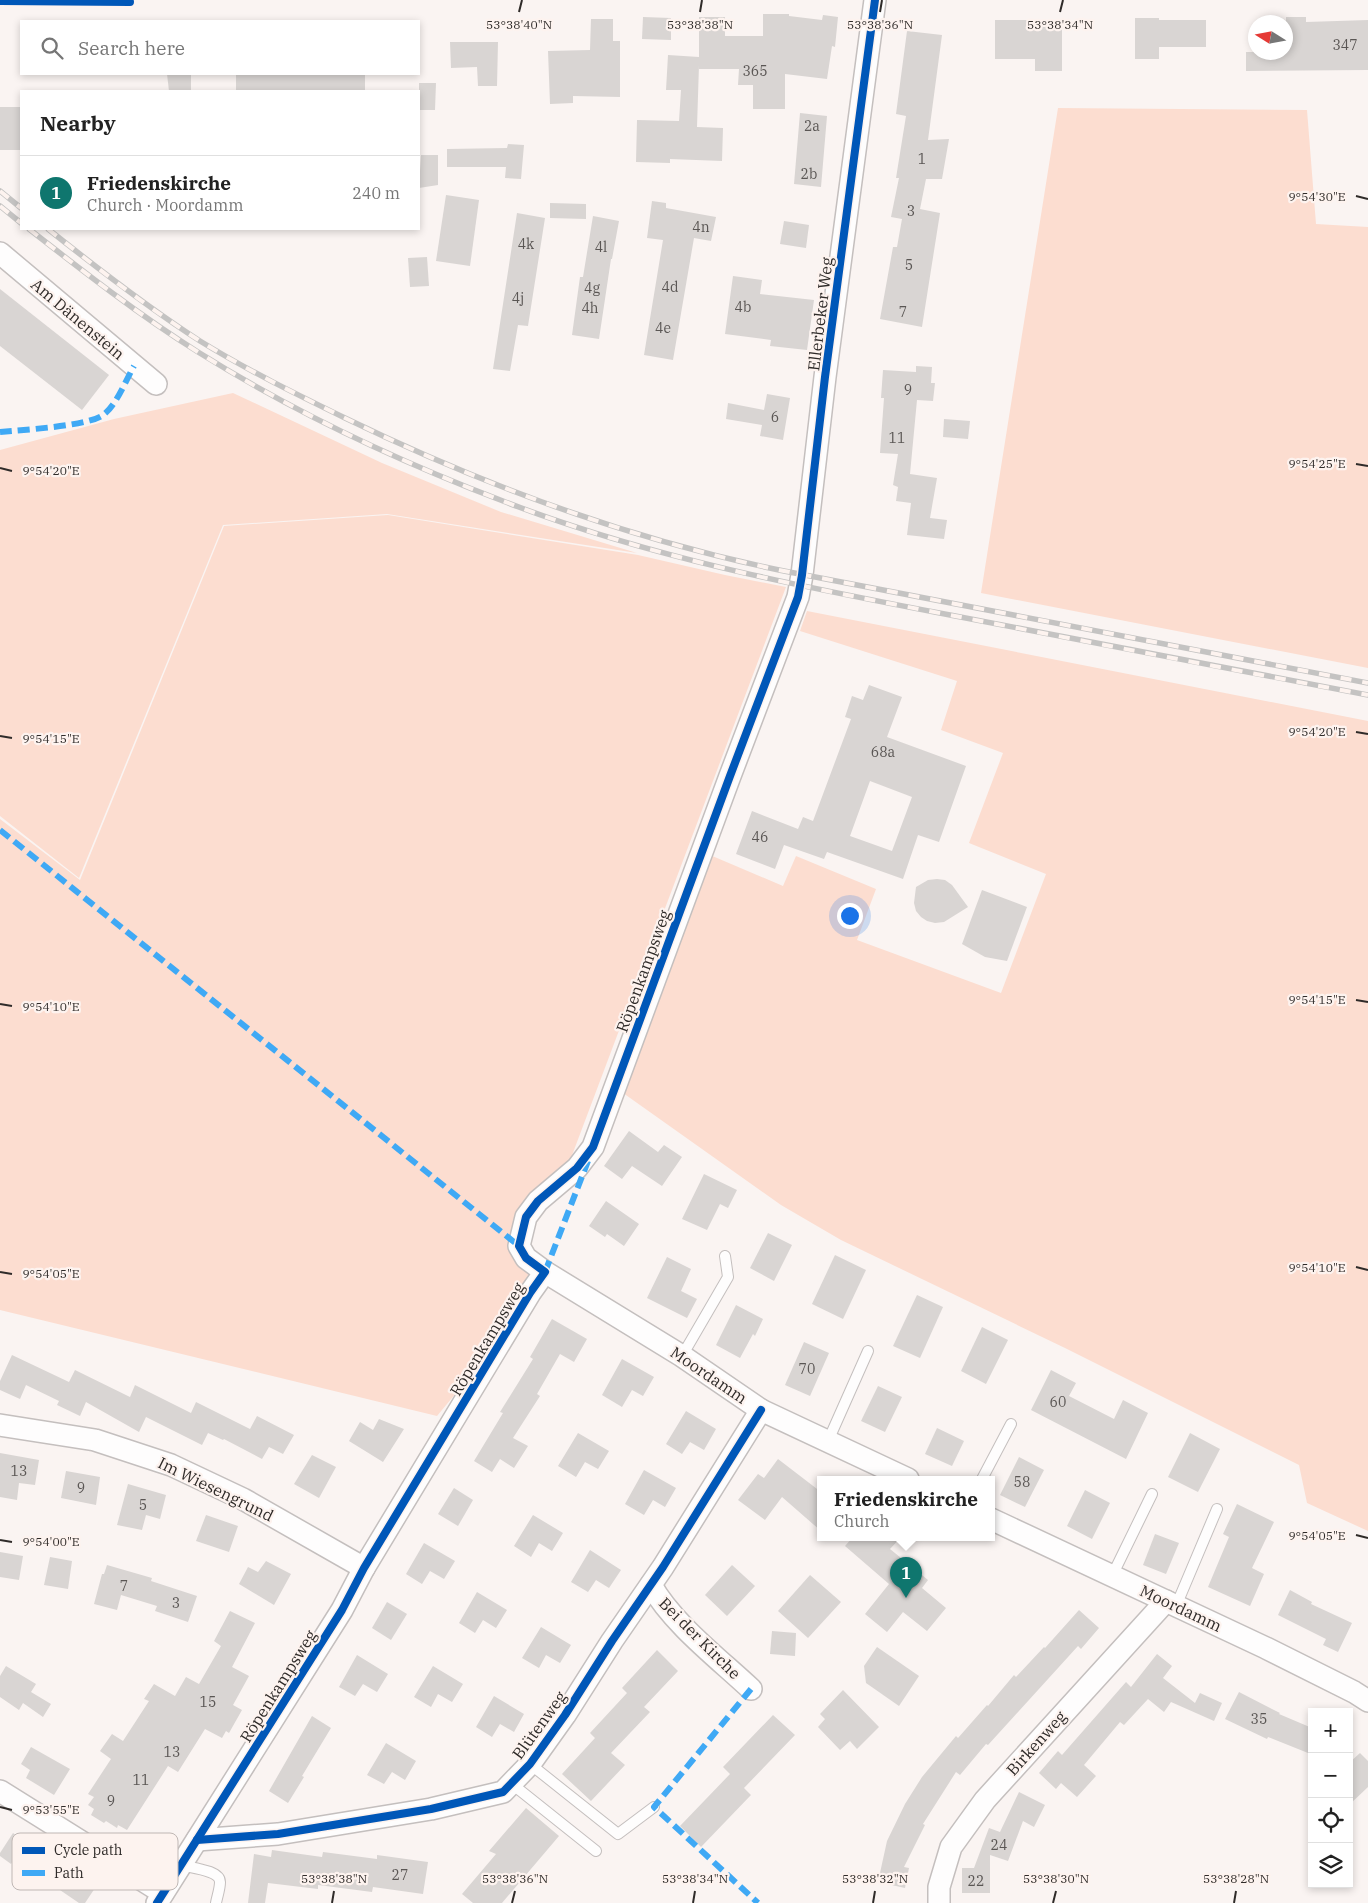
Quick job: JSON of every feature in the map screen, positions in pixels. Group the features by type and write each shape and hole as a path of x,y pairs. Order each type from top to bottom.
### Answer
{"street":[{"name":"Ellerbeker Weg","path":"785,630 798,597 802,575 825,377 875,0"},
{"name":"Am Dänenstein","path":"0,253 156,384"},
{"name":"Röpenkampsweg","path":"178,1870 339,1616 364,1568 530,1293 545,1272 526,1258 519,1246 526,1217 538,1200 577,1168 593,1147 785,630"},
{"name":"Moordamm","path":"545,1272 682,1356 761,1410 902,1476"},
{"name":"Blütenweg","path":"197,1840 278,1834 432,1809 503,1792 530,1764 565,1716 612,1641 651,1586 761,1410"},
{"name":"Im Wiesengrund","path":"0,1425 95,1440 171,1465 243,1499 364,1568"},
{"name":"Moordamm","path":"995,1521 1266,1648 1354,1692 1368,1701"},
{"name":"Bei der Kirche","path":"651,1586 659,1600 676,1619 751,1689"},
{"name":"Birkenweg","path":"939,1903 939,1887 951,1847 985,1800 1171,1604"},
{"path":"0,1791 63,1833"},
{"path":"148,1890 160,1898"}],"lane":[{"path":"682,1356 728,1277 724,1256"},
{"path":"828,1442 868,1351"},
{"path":"984,1476 1011,1424"},
{"path":"1112,1576 1152,1494"},
{"path":"1171,1604 1217,1509"},
{"path":"530,1764 618,1834 654,1807"},
{"path":"512,1784 596,1851"},
{"path":"181,1865 214,1873 219,1877 220,1882 216,1903"}],"shaded area":[{"path":"1058,108 1307,110 1316,224 1368,227 1368,668 981,593"},
{"path":"233,393 382,463 501,512 637,553 387,514 223,525 79,878 0,816 0,450 114,419"},
{"path":"388,515 638,555 786,587 568,1166 521,1219 544,1287 437,1416 0,1310 0,819 80,880 224,526"},
{"path":"807,611 1368,721 1368,1531 1307,1503 1299,1465 1065,1348 841,1240 781,1205 616,1088 710,855 783,886 796,856 876,889 857,940 1001,993 1046,874 969,843 1003,753 941,730 957,681 800,631"}],"building":[{"path":"763,14 789,14 789,16 822,20 823,15 838,17 835,47 832,46 827,79 785,74 785,109 753,109 753,85 738,85 739,69 699,69 699,65 697,127 723,128 722,161 670,159 670,163 636,162 637,120 679,121 681,90 666,90 668,55 699,57 699,17 725,17 725,36 763,36"},
{"path":"643,17 671,18 671,40 642,39"},
{"path":"1293,17 1306,17 1306,22 1368,20 1368,70 1246,71 1246,52 1248,52 1248,60 1293,60"},
{"path":"1135,18 1206,20 1206,47 1159,47 1159,59 1135,59"},
{"path":"591,19 613,19 613,41 620,41 620,97 573,96 573,103 550,104 548,51 590,50"},
{"path":"995,20 1062,20 1062,71 1035,71 1035,59 995,59"},
{"path":"907,31 942,35 928,140 949,139 942,179 926,179 920,209 940,213 922,327 880,319 893,247 897,247 902,219 891,217 899,178 896,178 906,116 896,114"},
{"path":"450,42 498,42 497,86 478,86 477,67 451,68"},
{"path":"167,75 191,75 191,90 169,90"},
{"path":"236,75 365,75 365,90 236,90"},
{"path":"419,83 436,83 435,110 420,110"},
{"path":"0,107 20,107 20,150 0,150"},
{"path":"800,113 827,116 821,187 794,184"},
{"path":"508,144 524,145 521,179 505,178 506,167 447,167 447,149 507,148"},
{"path":"421,155 438,155 438,185 420,188"},
{"path":"446,195 479,200 470,266 436,261"},
{"path":"652,201 666,203 666,208 716,217 711,241 694,238 673,360 644,355 663,240 647,238"},
{"path":"550,203 586,204 586,219 550,218"},
{"path":"517,213 545,218 528,326 518,325 510,371 493,369"},
{"path":"593,216 619,221 611,259 599,339 572,335 580,277 583,277"},
{"path":"784,221 809,225 806,248 780,244"},
{"path":"427,257 429,286 410,287 408,258"},
{"path":"733,276 762,280 760,294 814,300 807,350 770,346 771,340 725,334"},
{"path":"0,289 109,375 82,410 0,346"},
{"path":"916,366 932,367 931,383 935,383 933,401 917,400 910,474 937,478 930,518 947,520 944,539 907,535 911,503 896,501 898,487 893,485 898,454 880,453 884,398 881,398 883,370 916,372"},
{"path":"767,394 790,398 783,440 760,436 762,425 726,419 728,403 764,410"},
{"path":"944,419 970,421 968,439 943,437"},
{"path":"869,685 902,697 887,737 966,766 939,842 918,835 903,879 827,852 824,859 784,845 775,869 736,854 752,811 798,829 803,817 813,821 851,719 845,717 852,696 863,700","holes":["870,781 912,797 892,851 850,836"]},
{"path":"928,880 945,880 952,885 968,907 944,922 935,923 921,917 916,911 914,903 916,887"},
{"path":"982,890 1027,907 1007,961 985,957 962,944"},
{"path":"629,1131 658,1152 664,1145 682,1157 662,1186 632,1166 622,1179 604,1166"},
{"path":"704,1174 737,1190 728,1208 720,1204 707,1230 682,1219"},
{"path":"606,1201 639,1224 624,1246 607,1234 605,1237 589,1226"},
{"path":"768,1233 792,1245 774,1281 750,1268"},
{"path":"835,1255 866,1270 843,1319 812,1304"},
{"path":"667,1257 691,1269 681,1291 697,1299 687,1318 647,1298"},
{"path":"917,1295 943,1307 920,1358 893,1346"},
{"path":"736,1305 763,1319 755,1336 753,1334 740,1358 716,1345"},
{"path":"552,1319 587,1339 574,1362 560,1354 537,1394 540,1396 513,1438 528,1446 514,1468 500,1459 492,1472 474,1461 503,1413 500,1412 533,1359 530,1357"},
{"path":"982,1327 1008,1340 986,1384 961,1371"},
{"path":"804,1342 829,1353 810,1396 785,1385"},
{"path":"12,1355 69,1382 75,1370 130,1397 135,1385 191,1413 196,1402 250,1429 257,1416 294,1435 283,1454 269,1447 262,1459 224,1439 208,1433 202,1445 146,1417 139,1432 86,1402 80,1416 57,1405 59,1401 26,1385 20,1399 0,1390 0,1381"},
{"path":"622,1359 654,1377 643,1396 632,1390 622,1407 602,1395"},
{"path":"1051,1370 1076,1383 1069,1396 1114,1419 1123,1400 1148,1413 1126,1459 1031,1410"},
{"path":"878,1386 902,1397 885,1432 861,1421"},
{"path":"686,1411 716,1429 704,1450 690,1442 682,1454 666,1444"},
{"path":"379,1419 404,1429 383,1462 349,1441 360,1422 373,1430"},
{"path":"937,1428 964,1441 952,1466 925,1454"},
{"path":"578,1433 609,1451 598,1469 585,1462 576,1477 558,1466"},
{"path":"1190,1433 1220,1449 1198,1492 1168,1477"},
{"path":"0,1453 39,1460 35,1485 19,1483 17,1500 0,1497"},
{"path":"312,1455 336,1467 319,1498 294,1484"},
{"path":"1019,1457 1044,1470 1025,1507 1000,1495"},
{"path":"778,1459 817,1489 817,1528 782,1497 765,1520 738,1500 758,1474 764,1478"},
{"path":"644,1470 676,1488 665,1507 653,1500 644,1515 625,1504"},
{"path":"66,1471 100,1477 96,1505 61,1498"},
{"path":"128,1484 166,1495 160,1519 146,1515 142,1530 117,1525"},
{"path":"454,1488 473,1500 458,1526 438,1514"},
{"path":"1085,1490 1110,1503 1092,1539 1067,1526"},
{"path":"1237,1504 1274,1522 1252,1568 1264,1574 1250,1606 1208,1587 1229,1537 1223,1534"},
{"path":"206,1515 238,1526 229,1552 196,1541"},
{"path":"533,1515 563,1533 552,1551 539,1543 531,1557 514,1546"},
{"path":"1155,1534 1179,1543 1166,1574 1143,1565"},
{"path":"849,1541 897,1541 890,1549 928,1580 922,1588 946,1608 927,1631 903,1612 887,1632 865,1614 889,1584 845,1546"},
{"path":"424,1543 455,1561 444,1579 430,1571 422,1584 406,1574"},
{"path":"590,1550 621,1570 609,1588 596,1580 588,1592 571,1582"},
{"path":"0,1552 23,1556 19,1580 0,1577"},
{"path":"50,1557 72,1561 68,1589 44,1585"},
{"path":"266,1561 291,1574 274,1605 239,1584 248,1567 258,1572"},
{"path":"107,1565 152,1578 151,1581 197,1596 188,1622 155,1611 157,1606 121,1595 117,1610 94,1604 102,1574 104,1574"},
{"path":"732,1565 755,1586 727,1616 705,1595"},
{"path":"810,1575 841,1602 808,1638 778,1611"},
{"path":"1290,1590 1312,1602 1311,1604 1352,1623 1338,1652 1323,1645 1326,1639 1278,1615"},
{"path":"477,1592 507,1610 496,1628 483,1620 475,1633 459,1623"},
{"path":"387,1602 407,1614 391,1640 372,1628"},
{"path":"1079,1610 1099,1628 1081,1649 1078,1646 988,1745 986,1744 960,1775 956,1772 923,1824 925,1825 904,1867 909,1868 905,1888 878,1882 887,1841 905,1804 922,1777 956,1736 958,1738 1014,1675 1016,1677 1045,1648"},
{"path":"230,1611 255,1623 232,1667 249,1676 233,1705 242,1710 229,1733 226,1731 222,1738 205,1729 178,1772 168,1766 127,1830 118,1825 117,1828 106,1821 104,1823 91,1815 94,1809 88,1805 94,1797 88,1794 111,1759 100,1751 112,1734 123,1741 149,1701 144,1699 154,1684 175,1696 186,1677 199,1684 221,1646 214,1641"},
{"path":"541,1627 571,1645 560,1663 546,1655 539,1668 522,1658"},
{"path":"772,1631 796,1633 795,1656 770,1654"},
{"path":"877,1647 919,1676 899,1706 866,1683 864,1666"},
{"path":"657,1650 678,1671 644,1707 650,1712 611,1753 625,1765 591,1801 562,1774 595,1738 590,1733 627,1693 622,1688"},
{"path":"1157,1654 1172,1666 1163,1678 1195,1703 1200,1693 1222,1703 1214,1721 1171,1702 1164,1712 1148,1699 1124,1725 1120,1722 1084,1765 1096,1776 1077,1797 1061,1783 1056,1789 1039,1773 1058,1751 1062,1755 1126,1682 1131,1687"},
{"path":"357,1655 388,1674 377,1692 363,1684 355,1696 339,1687"},
{"path":"6,1666 36,1684 31,1692 51,1704 43,1717 23,1703 19,1710 0,1697 0,1676"},
{"path":"433,1666 463,1684 452,1702 438,1694 431,1707 414,1697"},
{"path":"843,1690 879,1727 857,1749 850,1741 840,1750 818,1727 825,1719 820,1714"},
{"path":"1239,1692 1279,1714 1308,1726 1308,1753 1268,1737 1267,1739 1225,1719"},
{"path":"494,1696 524,1714 514,1732 500,1724 492,1737 476,1727"},
{"path":"773,1715 795,1735 744,1788 751,1795 701,1847 680,1826 730,1774 723,1767"},
{"path":"312,1716 331,1728 288,1803 269,1791"},
{"path":"386,1743 416,1761 405,1780 392,1772 384,1784 367,1775"},
{"path":"31,1747 70,1769 54,1795 26,1778 30,1770 21,1764"},
{"path":"1360,1753 1368,1761 1368,1787 1353,1801 1353,1798 1353,1759"},
{"path":"1019,1792 1045,1805 1034,1827 1023,1821 1008,1861 990,1855 990,1893 962,1893 962,1868 974,1868 989,1828 1000,1832"},
{"path":"526,1808 559,1836 502,1903 473,1903 462,1894 496,1854 489,1851"},
{"path":"12,1835 11,1864 0,1856"},
{"path":"272,1850 322,1857 323,1852 377,1859 377,1855 428,1862 423,1894 373,1887 372,1892 318,1885 318,1889 268,1883 265,1903 248,1903 254,1854 271,1857"},
{"path":"60,1890 94,1890 85,1903 79,1903"}],"railway":[{"path":"0,191 20,207"},
{"path":"0,206 20,222"},
{"path":"30,230 154,323 198,352 271,395 386,452 464,486 557,521 668,554 780,581 1368,695"},
{"path":"49,230 161,315 218,352 290,391 398,443 451,466 505,488 615,527 671,544 784,571 1368,683"}],"marked path":[{"path":"0,432 54,427 95,419 103,415 112,406 134,366"},
{"path":"0,830 519,1246"},
{"path":"545,1272 588,1161"},
{"path":"751,1689 654,1807 758,1903"}],"cycle path":[{"path":"178,1870 342,1610 364,1568 530,1293 545,1272 526,1258 519,1246 526,1217 538,1201 577,1168 593,1147 798,597 875,0"},
{"path":"0,1 130,2"},
{"path":"197,1840 278,1834 431,1809 503,1792 530,1764 565,1715 612,1641 663,1567 761,1410"},
{"path":"157,1903 165,1890"}],"place":[{"name":"Friedenskirche","path":"906,1598"}]}
